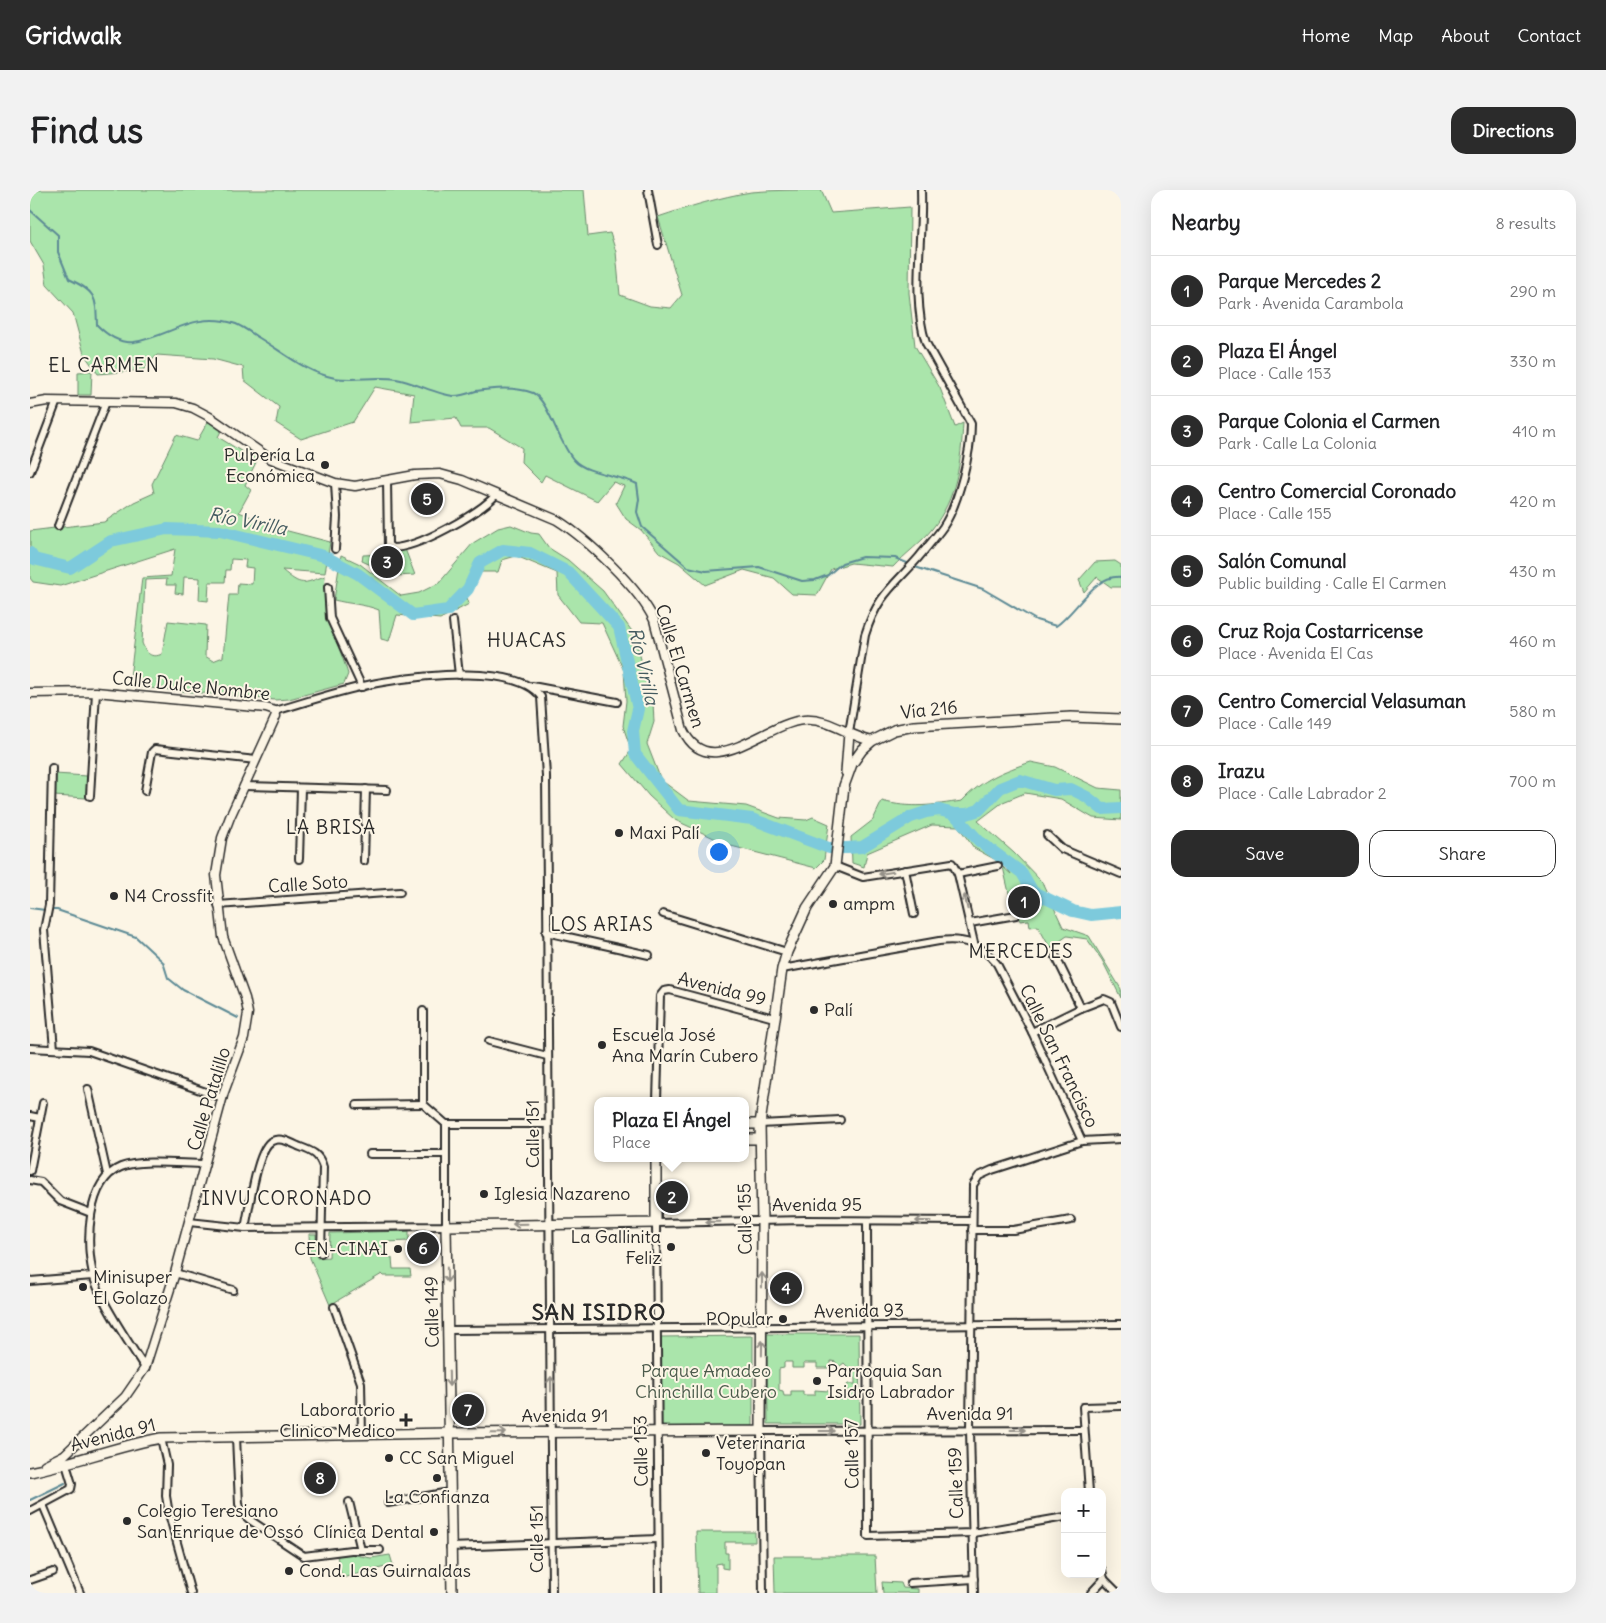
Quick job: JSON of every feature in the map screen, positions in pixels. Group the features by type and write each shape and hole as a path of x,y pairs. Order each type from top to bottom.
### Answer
{"main road":[{"name":"Vía 216","path":"835,863 844,786 852,764 862,750 872,741 894,730 936,724 1071,717 1121,719"},
{"path":"844,786 849,733"},
{"name":"Calle 155","path":"761,1432 762,1222 760,1124 782,969 787,952 807,908 835,863"},
{"path":"749,1124 760,1124"},
{"path":"749,1139 759,1139"},
{"name":"Calle 153","path":"656,1162 656,1223"},
{"name":"Avenida 95","path":"446,1226 656,1223"},
{"name":"Calle 149","path":"446,1226 450,1546 453,1592"},
{"name":"Avenida 91","path":"30,1471 50,1468 64,1460 162,1438 450,1433 761,1432"},
{"path":"30,1471 64,1460"}],"street":[{"path":"648,190 658,245"},
{"path":"849,733 865,634 869,621 876,604 944,526 956,497 971,435 971,424 926,343 923,334 920,293 922,190"},
{"path":"30,472 58,400"},
{"name":"Calle El Carmen","path":"30,404 58,400 176,403 193,408 210,417 269,458 335,483 355,486 415,474 440,474 462,480 557,520 571,529 637,592 647,605 654,620 683,730 688,741 697,748 721,752 733,749 776,728 805,720 828,722 858,738 872,741"},
{"path":"58,526 106,402"},
{"path":"387,480 388,545 392,548 433,534 464,520 486,506 496,495"},
{"path":"335,483 337,517 335,549"},
{"path":"328,587 330,618 362,686"},
{"path":"453,621 458,675"},
{"name":"Calle Dulce Nombre","path":"30,693 96,692 275,710 362,686 392,681 458,675 492,676 526,685 617,702"},
{"name":"Calle 151","path":"526,685 538,692 543,704 552,1593"},
{"path":"90,796 96,692"},
{"name":"Calle Patalillo","path":"64,1460 125,1397 145,1368 175,1273 223,1098 244,1038 248,1013 245,998 222,937 216,875 222,838 275,721 275,710"},
{"path":"145,791 152,752 155,749 256,760"},
{"path":"52,768 49,905 44,930 54,1049"},
{"path":"244,786 387,790"},
{"path":"299,859 301,788"},
{"path":"364,861 366,789"},
{"path":"1047,835 1062,849 1121,874"},
{"path":"782,969 939,941 961,940 974,943 958,874 952,863 863,877 835,863"},
{"path":"958,874 998,866"},
{"path":"905,870 914,914"},
{"name":"Calle Soto","path":"218,906 400,892"},
{"path":"662,914 787,952"},
{"path":"970,922 1016,915"},
{"path":"546,932 649,955"},
{"name":"Calle San Francisco","path":"974,943 991,956 997,964 1032,1032 1082,1141 1121,1139"},
{"path":"1053,951 1081,1008"},
{"name":"Avenida 99","path":"657,1097 660,996 664,991 670,990 774,1018"},
{"path":"1032,1032 1081,1008 1108,1000 1111,1002 1121,1027"},
{"path":"423,1011 423,1104"},
{"path":"489,1041 548,1056"},
{"path":"30,1048 89,1051 223,1098"},
{"path":"88,1089 107,1174"},
{"path":"30,1172 43,1103"},
{"path":"357,1105 423,1104 446,1124 548,1124"},
{"path":"30,1116 40,1118"},
{"path":"760,1124 840,1120"},
{"name":"Calle 149","path":"446,1124 446,1226"},
{"path":"245,1228 262,1150 273,1140 283,1140 316,1153 320,1158 323,1167 321,1253"},
{"path":"972,1221 973,1185 979,1176 1082,1141"},
{"path":"370,1154 446,1154"},
{"path":"145,1368 115,1318 93,1276 90,1245 91,1213 99,1187 107,1174 122,1167 137,1164 205,1164"},
{"path":"30,1180 41,1182 60,1201 91,1213"},
{"path":"972,1230 1013,1230 1071,1220"},
{"name":"Calle 157","path":"867,1221 866,1431 868,1536 973,1533"},
{"name":"Avenida 95","path":"656,1223 972,1221"},
{"name":"Calle 159","path":"972,1221 970,1430 974,1593"},
{"path":"189,1222 245,1228 446,1226"},
{"name":"Calle 153","path":"656,1223 656,1432 659,1593"},
{"path":"175,1273 233,1290"},
{"path":"30,1281 93,1276"},
{"path":"334,1307 361,1383 362,1435"},
{"name":"Avenida 93","path":"448,1330 657,1330 1121,1324"},
{"path":"1089,1488 1083,1407 1121,1406"},
{"name":"Avenida 91","path":"761,1432 1084,1430"},
{"name":"Calle 155","path":"761,1432 763,1593"},
{"path":"162,1438 167,1465 166,1496 169,1514 191,1593"},
{"path":"236,1438 237,1486 239,1504 243,1514 304,1556 380,1550"},
{"path":"30,1511 70,1489 72,1484 64,1460"},
{"path":"388,1503 449,1492"},
{"path":"348,1502 361,1550"},
{"path":"43,1505 80,1593"},
{"path":"973,1533 1061,1518"},
{"path":"450,1546 658,1539"},
{"path":"30,1580 53,1572"},
{"path":"910,1583 974,1579"},
{"path":"1091,1593 1104,1579 1118,1593"}],"green space":[{"path":"30,190 584,190 588,236 610,233 616,252 620,295 650,306 671,308 682,295 658,217 728,197 751,192 777,190 821,190 831,213 910,207 909,293 915,346 940,388 955,427 963,423 959,466 952,492 947,505 932,529 893,567 851,563 831,569 817,595 792,594 774,578 744,570 705,585 679,563 659,552 641,530 626,519 616,503 624,486 613,482 597,501 545,475 541,482 521,462 522,448 489,428 461,428 456,418 411,422 414,394 375,387 353,422 301,439 276,423 279,407 244,380 243,367 213,359 157,355 143,370 98,374 84,354 73,313 47,285 44,265 30,241"},
{"path":"92,371 91,395 78,395 78,372"},
{"path":"209,420 222,429 218,437 244,453 248,447 260,454 245,485 251,490 239,512 284,530 330,542 325,573 282,570 294,579 302,582 325,576 325,603 348,674 344,684 289,699 275,700 129,686 142,578 171,576 175,549 60,586 33,582 30,578 30,531 104,522 134,502 154,493 152,484 176,435 197,441","holes":["231,559 246,560 245,567 253,568 252,584 238,583 237,595 229,595 223,657 213,661 205,656 206,625 168,621 162,654 155,656 145,650 142,643 145,580 167,579 166,585 176,585 175,593 183,594 184,577 200,578 199,600 208,601 209,582 225,582 226,570 230,570"]},
{"path":"511,525 539,534 549,548 568,560 603,591 634,634 653,702 654,722 647,744 661,780 689,801 746,806 779,818 806,820 813,817 829,824 824,860 816,868 731,846 675,820 649,796 622,764 631,750 623,726 626,701 624,671 602,623 579,622 558,595 557,573 516,556 502,560 498,572 482,572 464,588 469,604 440,619 397,615 389,641 381,639 379,610 368,606 334,600 341,555 360,564 401,596 419,593 439,583 473,543 498,528"},
{"path":"405,549 415,575 395,576 362,561 363,555 384,554"},
{"path":"1115,561 1121,565 1121,587 1111,587 1097,577 1084,592 1079,580 1095,562"},
{"path":"1031,762 1055,767 1098,788 1121,790 1121,820 1093,818 1061,799 1025,793 1003,802 978,821 1014,853 1042,882 1063,927 1089,936 1121,989 1121,998 1102,960 1087,939 1067,936 1050,948 1038,926 1030,927 1029,920 1020,921 1018,909 1013,910 1003,867 1011,874 1005,865 974,848 958,826 932,825 867,853 864,867 852,863 851,837 873,820 882,801 912,806 962,801 986,781"},
{"path":"55,774 87,776 86,798 54,796"},
{"path":"409,1231 409,1241 386,1242 386,1255 392,1258 393,1269 410,1269 411,1276 384,1276 382,1274 330,1305 310,1258 309,1234 316,1234 317,1258 329,1257 330,1233"},
{"path":"767,1334 859,1334 860,1424 768,1424","holes":["831,1361 836,1362 836,1369 844,1363 849,1368 845,1373 848,1377 855,1378 855,1384 848,1384 845,1388 848,1392 843,1396 840,1391 837,1392 837,1397 830,1397 829,1391 815,1390 815,1395 803,1395 803,1391 791,1391 791,1396 784,1396 783,1391 779,1390 779,1369 784,1368 784,1362 792,1362 792,1368 804,1368 804,1363 817,1363 817,1368 831,1368"]},
{"name":"Parque Amadeo Chinchilla Cubero","path":"753,1336 753,1426 660,1427 659,1337"},
{"path":"696,1532 755,1532 755,1542 725,1542 725,1553 728,1553 728,1569 722,1568 722,1563 716,1564 716,1593 698,1593"},
{"path":"350,1554 371,1558 390,1555 393,1565 342,1578 337,1556"},
{"path":"774,1556 875,1556 877,1593 775,1593"},
{"path":"882,1582 901,1583 903,1588 918,1589 918,1593 883,1593"}],"waterway":[{"path":"30,210 58,235 58,252 69,279 85,288 93,296 97,325 109,335 119,340 134,342 194,322 207,320 221,321 239,325 303,366 335,378 396,379 454,396 497,388 512,388 533,393 544,404 564,445 579,465 637,484 639,499 637,512 642,527 688,567 706,571 759,567 802,581 815,580 828,575 842,563 862,557 895,558 907,563"},
{"name":"Río Virilla","path":"30,553 34,559 70,568 111,541 167,529 220,531 324,556 358,574 413,615 448,610 468,589 480,563 503,550 530,553 568,572 619,627 638,709 633,731 635,754 679,810 752,819 829,848 847,848 862,847 911,817 926,812 939,810 954,814 967,814 979,810 1000,788 1020,780 1054,790 1071,789 1087,797 1102,809 1121,808"},
{"path":"915,567 983,589 1036,620 1056,626 1094,588 1111,578 1121,577"},
{"path":"954,814 979,841 1022,873 1033,892 1073,911 1091,915 1121,912"},
{"path":"30,908 45,910"},
{"path":"50,910 57,910 136,937 163,962 168,978 183,990 238,1018"},
{"path":"30,1500 65,1483"}],"place":[{"name":"Pulpería La Económica","path":"325,465"},
{"name":"Salón Comunal","path":"427,499"},
{"name":"Parque Colonia el Carmen","path":"387,562"},
{"name":"Maxi Palí","path":"619,833"},
{"name":"N4 Crossfit","path":"114,896"},
{"name":"Parque Mercedes 2","path":"1024,902"},
{"name":"ampm","path":"833,904"},
{"name":"Palí","path":"814,1010"},
{"name":"Escuela José Ana Marín Cubero","path":"602,1045"},
{"name":"Iglesia Nazareno","path":"484,1194"},
{"name":"Plaza El Ángel","path":"672,1197"},
{"name":"La Gallinita Feliz","path":"671,1247"},
{"name":"Cruz Roja Costarricense","path":"423,1248"},
{"name":"CEN-CINAI","path":"398,1249"},
{"name":"Minisuper El Golazo","path":"83,1287"},
{"name":"Centro Comercial Coronado","path":"786,1288"},
{"name":"POpular","path":"783,1319"},
{"name":"Parroquia San Isidro Labrador","path":"817,1381"},
{"name":"Centro Comercial Velasuman","path":"468,1410"},
{"name":"Laboratorio Clinico Medico","path":"406,1420"},
{"name":"Veterinaria Toyopan","path":"706,1453"},
{"name":"CC San Miguel","path":"389,1458"},
{"name":"Irazu","path":"320,1478"},
{"name":"La Confianza","path":"437,1478"},
{"name":"Colegio Teresiano San Enrique de Ossó","path":"127,1521"},
{"name":"Clínica Dental","path":"434,1532"},
{"name":"Cond. Las Guirnaldas","path":"289,1571"}],"district":[{"name":"EL CARMEN","path":"104,365"},
{"name":"HUACAS","path":"527,640"},
{"name":"LA BRISA","path":"331,827"},
{"name":"LOS ARIAS","path":"602,924"},
{"name":"MERCEDES","path":"1021,951"},
{"name":"INVU CORONADO","path":"287,1198"},
{"name":"SAN ISIDRO","path":"599,1312"}]}
